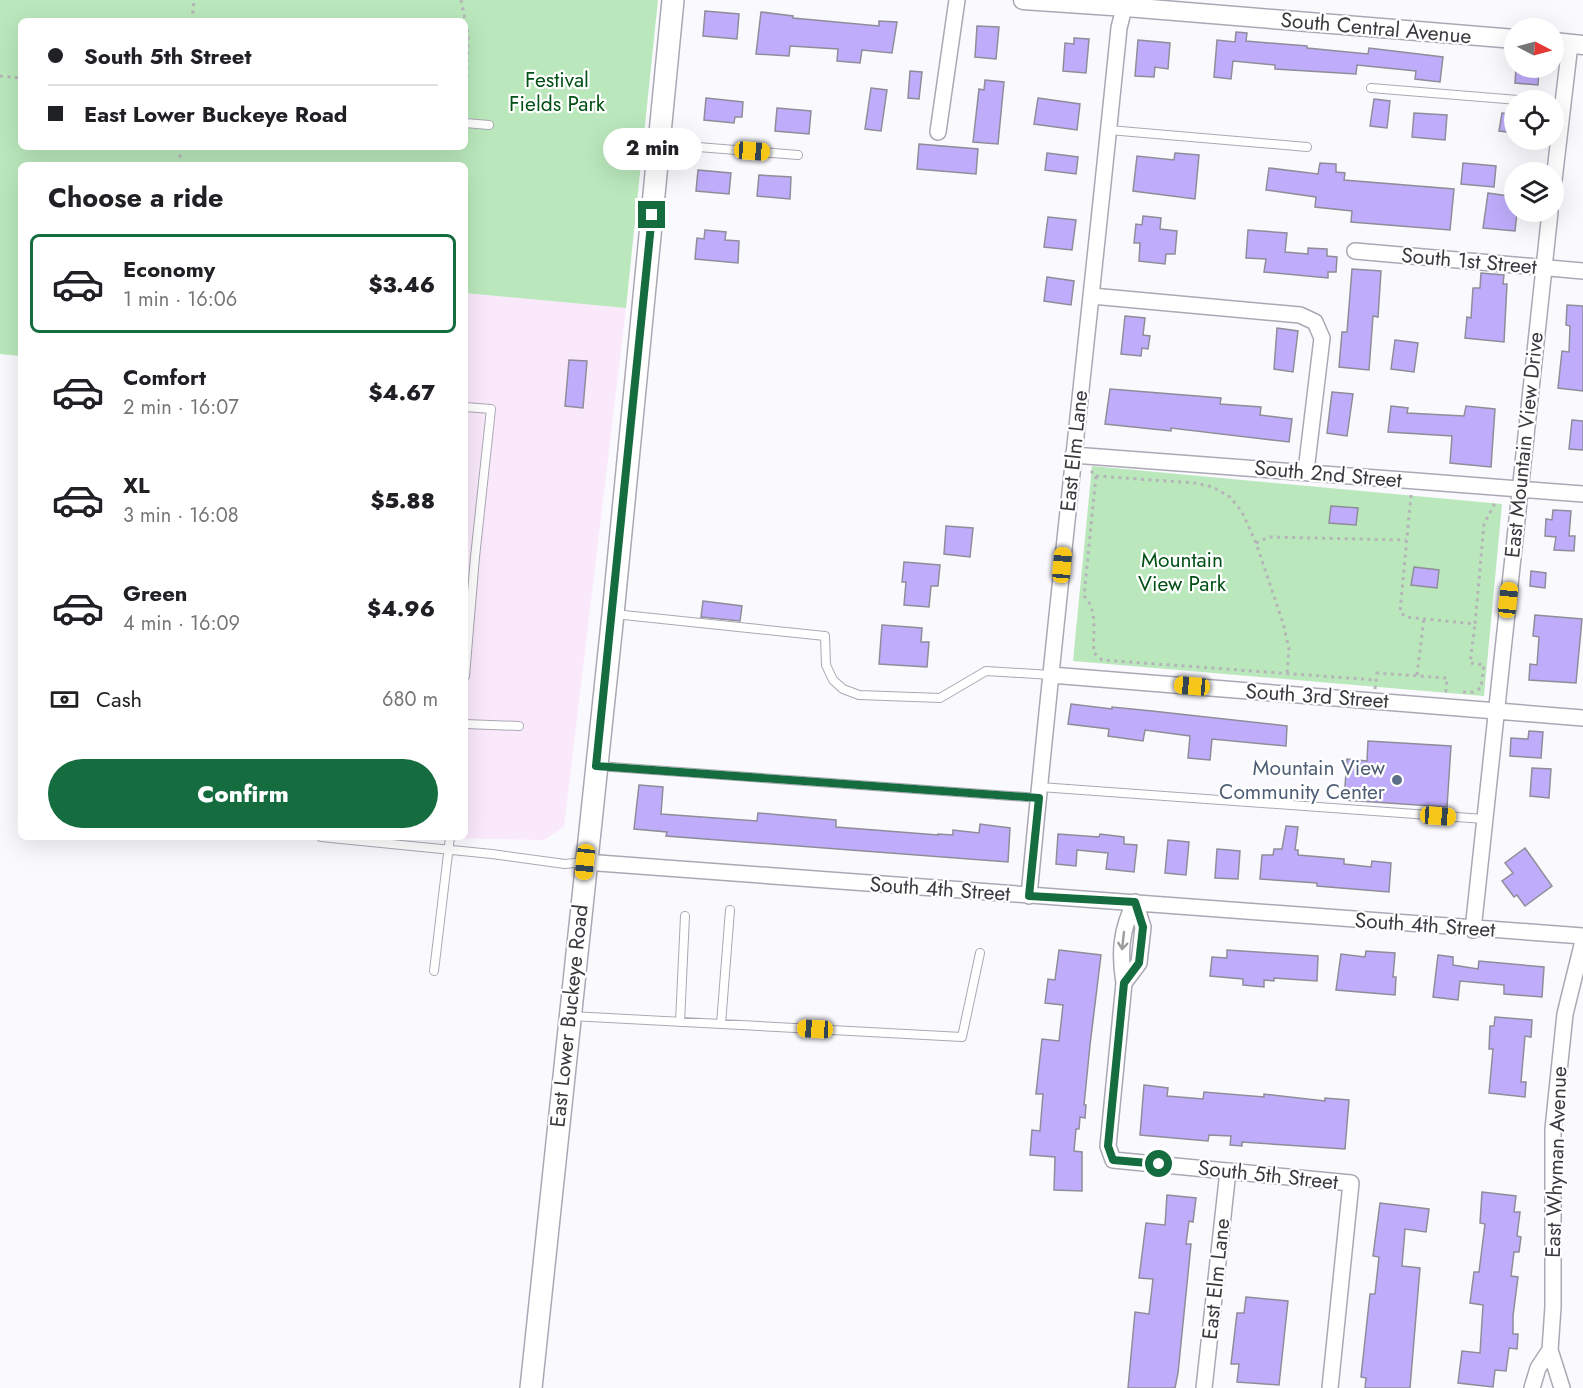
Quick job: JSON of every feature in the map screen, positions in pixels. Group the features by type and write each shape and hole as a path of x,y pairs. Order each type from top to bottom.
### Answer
{"main road":[{"name":"East Lower Buckeye Road","path":"531,1388 613,614 673,0"}],"street":[{"path":"938,132 957,0"},
{"name":"South Central Avenue","path":"1023,0 1126,3 1504,38"},
{"name":"East Elm Lane","path":"1029,896 1073,454 1092,296 1119,28 1126,3"},
{"path":"1561,90 1569,44"},
{"name":"East Mountain View Drive","path":"1473,930 1549,222"},
{"name":"South 1st Street","path":"1355,251 1583,270"},
{"path":"1092,296 1300,315 1315,322 1322,338 1306,471"},
{"name":"South 2nd Street","path":"1073,454 1583,494"},
{"name":"South 3rd Street","path":"1051,675 1583,718"},
{"name":"South 4th Street","path":"585,862 1135,902 1583,938"},
{"name":"South 5th Street","path":"1135,902 1125,922 1120,962 1124,983 1108,1146 1113,1160 1351,1183 1330,1388"},
{"name":"East Whyman Avenue","path":"1562,1388 1550,1350 1553,1307 1553,1129 1566,1014 1583,938"},
{"name":"East Elm Lane","path":"1204,1388 1228,1171"},
{"name":"East Whyman Avenue","path":"1532,1388 1538,1368 1550,1350"}],"lane":[{"path":"1371,88 1504,99"},
{"path":"468,123 489,125"},
{"path":"1109,130 1307,147"},
{"path":"658,144 798,155"},
{"path":"468,407 491,409 468,640"},
{"path":"613,614 825,636 826,664 833,680 843,689 859,695 940,698 986,671 1051,675"},
{"path":"468,724 519,726"},
{"path":"596,766 1484,819"},
{"path":"351,840 565,864 585,862"},
{"path":"434,971 450,840"},
{"path":"721,1024 730,910"},
{"path":"680,1022 685,916"},
{"path":"570,1016 962,1037 980,953"}],"path":[{"path":"192,18 194,0"},
{"path":"461,0 465,18"},
{"path":"468,34 468,102"},
{"path":"0,76 18,78"},
{"path":"1073,454 1096,476 1195,483 1213,487 1230,497 1242,512 1256,543 1283,623 1289,649 1286,693"},
{"path":"1096,476 1084,596 1090,602 1094,614 1094,653 1102,660 1376,680"},
{"path":"1413,481 1400,612 1406,617 1475,624"},
{"path":"1374,700 1377,673 1447,678 1446,691 1473,693 1481,688 1484,665 1470,663 1484,524 1502,489"},
{"path":"1256,543 1269,537 1406,540"},
{"path":"1417,675 1424,618"}],"shaded area":[{"path":"468,293 626,308 564,827 544,840 468,838"}],"green space":[{"name":"Festival Fields Park","path":"0,0 658,0 626,308 468,293 468,162 18,162 18,356 0,354"},
{"name":"Mountain View Park","path":"1092,466 1502,504 1484,696 1073,661"}],"building":[{"path":"705,11 739,14 737,39 703,36"},
{"path":"761,12 793,16 793,18 879,26 879,21 897,22 892,53 862,50 860,63 837,61 838,49 790,46 789,56 756,54"},
{"path":"977,26 999,27 996,59 975,57"},
{"path":"1236,32 1247,33 1246,41 1368,54 1369,48 1443,57 1440,82 1415,79 1416,71 1357,65 1356,74 1275,69 1275,65 1233,61 1231,79 1214,77 1217,40 1235,42"},
{"path":"1074,38 1089,39 1086,73 1063,71 1065,43 1074,44"},
{"path":"1138,40 1170,43 1168,69 1155,67 1154,77 1135,76"},
{"path":"910,71 922,72 919,99 908,98"},
{"path":"1515,78 1538,78 1538,85 1515,83"},
{"path":"985,80 1004,82 998,144 973,142 979,89 984,90"},
{"path":"871,88 887,90 881,131 865,129"},
{"path":"706,98 743,102 742,117 735,117 734,123 704,120"},
{"path":"1038,98 1080,104 1077,130 1034,124"},
{"path":"1374,99 1390,101 1387,128 1370,126"},
{"path":"777,108 811,111 809,134 775,131"},
{"path":"1414,113 1447,115 1445,140 1412,137"},
{"path":"1502,113 1504,113 1504,132 1499,131"},
{"path":"919,144 978,149 976,174 917,169"},
{"path":"1047,153 1078,157 1076,174 1045,170"},
{"path":"1175,153 1199,155 1195,199 1133,191 1137,156 1174,160"},
{"path":"1320,163 1336,164 1336,172 1345,173 1344,180 1454,189 1450,230 1351,222 1352,211 1315,207 1316,197 1266,190 1269,168 1318,174"},
{"path":"1463,163 1496,166 1494,187 1461,184"},
{"path":"698,170 731,173 729,194 696,191"},
{"path":"759,175 791,177 790,199 757,196"},
{"path":"1488,193 1504,195 1504,222 1516,222 1515,231 1483,228"},
{"path":"1143,216 1161,218 1160,229 1177,231 1175,254 1166,254 1165,264 1139,261 1140,243 1134,243 1136,224 1142,225"},
{"path":"1048,217 1076,220 1072,250 1044,247"},
{"path":"705,230 726,232 725,240 739,241 738,263 695,259 697,238 704,239"},
{"path":"1248,230 1287,233 1285,252 1308,254 1308,248 1327,249 1327,256 1337,257 1336,272 1328,272 1328,278 1264,272 1266,259 1246,258"},
{"path":"1352,269 1381,271 1378,317 1373,316 1369,370 1339,367 1342,332 1347,332"},
{"path":"1481,273 1504,275 1503,284 1507,284 1504,342 1465,338 1467,317 1471,318 1473,288 1480,288"},
{"path":"1047,277 1074,281 1071,305 1044,301"},
{"path":"1567,305 1583,306 1583,391 1558,388 1562,351 1569,352 1570,326 1566,325"},
{"path":"1125,316 1145,318 1143,335 1150,336 1148,349 1142,348 1141,356 1121,354"},
{"path":"1277,328 1298,331 1293,372 1274,369"},
{"path":"1395,340 1418,343 1414,372 1391,369"},
{"path":"569,360 587,361 583,408 565,406"},
{"path":"1110,389 1221,398 1220,404 1261,407 1260,415 1292,419 1289,442 1171,428 1171,431 1105,424"},
{"path":"1332,392 1353,394 1347,436 1327,433"},
{"path":"1391,406 1408,408 1407,413 1464,416 1466,406 1495,409 1491,467 1450,463 1452,436 1388,432"},
{"path":"1572,420 1583,421 1583,450 1569,449"},
{"path":"1331,506 1358,508 1356,525 1329,523"},
{"path":"1553,510 1571,511 1569,536 1575,536 1574,551 1554,550 1556,537 1545,536 1546,519 1552,520"},
{"path":"946,526 973,528 970,557 944,554"},
{"path":"904,562 940,565 938,586 931,586 929,607 904,605 906,582 902,582"},
{"path":"1414,567 1439,570 1437,588 1411,585"},
{"path":"1531,571 1546,573 1545,588 1530,586"},
{"path":"703,601 742,606 740,621 701,617"},
{"path":"1535,615 1582,619 1576,683 1529,680 1530,664 1537,665 1539,637 1533,636"},
{"path":"882,625 922,628 921,642 929,642 927,667 879,664"},
{"path":"1071,704 1287,726 1286,746 1212,739 1210,760 1188,758 1190,736 1145,730 1143,741 1108,736 1109,729 1068,724"},
{"path":"1529,731 1543,732 1541,758 1510,756 1511,738 1528,739"},
{"name":"Mountain View Community Center","path":"1368,741 1451,746 1447,807 1344,800 1347,759 1367,761"},
{"path":"1532,768 1551,769 1549,798 1530,796"},
{"path":"639,785 663,787 661,814 757,821 758,813 836,820 836,827 938,835 953,835 953,830 979,833 980,824 1010,828 1008,862 666,836 667,832 634,829"},
{"path":"1286,826 1298,827 1295,850 1298,850 1298,855 1344,859 1344,864 1371,867 1372,861 1391,863 1389,892 1260,879 1262,855 1273,855 1274,849 1282,849"},
{"path":"1058,834 1099,837 1100,834 1124,837 1124,844 1137,845 1134,872 1106,869 1108,853 1077,850 1076,866 1056,864"},
{"path":"1168,840 1189,842 1186,875 1165,873"},
{"path":"1525,848 1552,886 1525,906 1517,895 1514,897 1502,881 1513,873 1505,863"},
{"path":"1217,849 1240,851 1238,879 1215,878"},
{"path":"1059,950 1101,955 1084,1105 1086,1105 1085,1118 1080,1117 1079,1129 1076,1129 1074,1151 1082,1152 1082,1191 1054,1190 1055,1157 1030,1155 1032,1130 1040,1131 1043,1094 1036,1094 1042,1039 1059,1041 1063,1005 1045,1003 1048,979 1055,980"},
{"path":"1227,950 1318,956 1317,981 1274,978 1274,981 1264,980 1264,987 1243,985 1243,979 1210,976 1212,957 1227,958"},
{"path":"1366,951 1395,953 1393,977 1396,977 1395,995 1336,990 1341,954 1365,957"},
{"path":"1438,955 1453,957 1453,965 1478,969 1479,961 1544,967 1542,997 1504,994 1504,985 1460,981 1458,1000 1433,997"},
{"path":"1495,1017 1532,1020 1531,1037 1525,1036 1521,1082 1526,1082 1525,1097 1489,1093 1493,1049 1489,1049 1490,1026 1494,1026"},
{"path":"1144,1085 1168,1088 1167,1096 1203,1099 1204,1092 1264,1097 1264,1094 1325,1101 1325,1098 1349,1100 1345,1149 1242,1142 1242,1146 1230,1145 1231,1136 1209,1135 1208,1141 1140,1135"},
{"path":"1482,1192 1516,1196 1514,1212 1520,1212 1517,1236 1521,1237 1519,1252 1514,1252 1511,1276 1518,1277 1513,1316 1513,1334 1518,1334 1517,1349 1509,1348 1506,1371 1495,1370 1493,1387 1458,1383 1462,1351 1480,1353 1483,1305 1470,1303 1474,1272 1479,1272 1485,1224 1480,1223"},
{"path":"1167,1195 1196,1198 1193,1222 1189,1221 1186,1244 1191,1244 1175,1388 1128,1388 1135,1312 1149,1314 1153,1279 1139,1278 1146,1223 1165,1225"},
{"path":"1380,1203 1429,1209 1426,1232 1405,1229 1402,1266 1420,1268 1410,1388 1365,1388 1366,1378 1361,1377 1370,1294 1375,1294 1379,1257 1373,1256"},
{"path":"1246,1297 1288,1301 1279,1385 1237,1382 1239,1364 1231,1364 1237,1313 1244,1313"}],"place":[{"name":"Mountain View Community Center","path":"1397,780"}],"route":[{"path":"652,215 596,766 1039,798 1029,896 1135,902 1143,927 1139,963 1124,983 1108,1146 1113,1160 1159,1164"}]}
